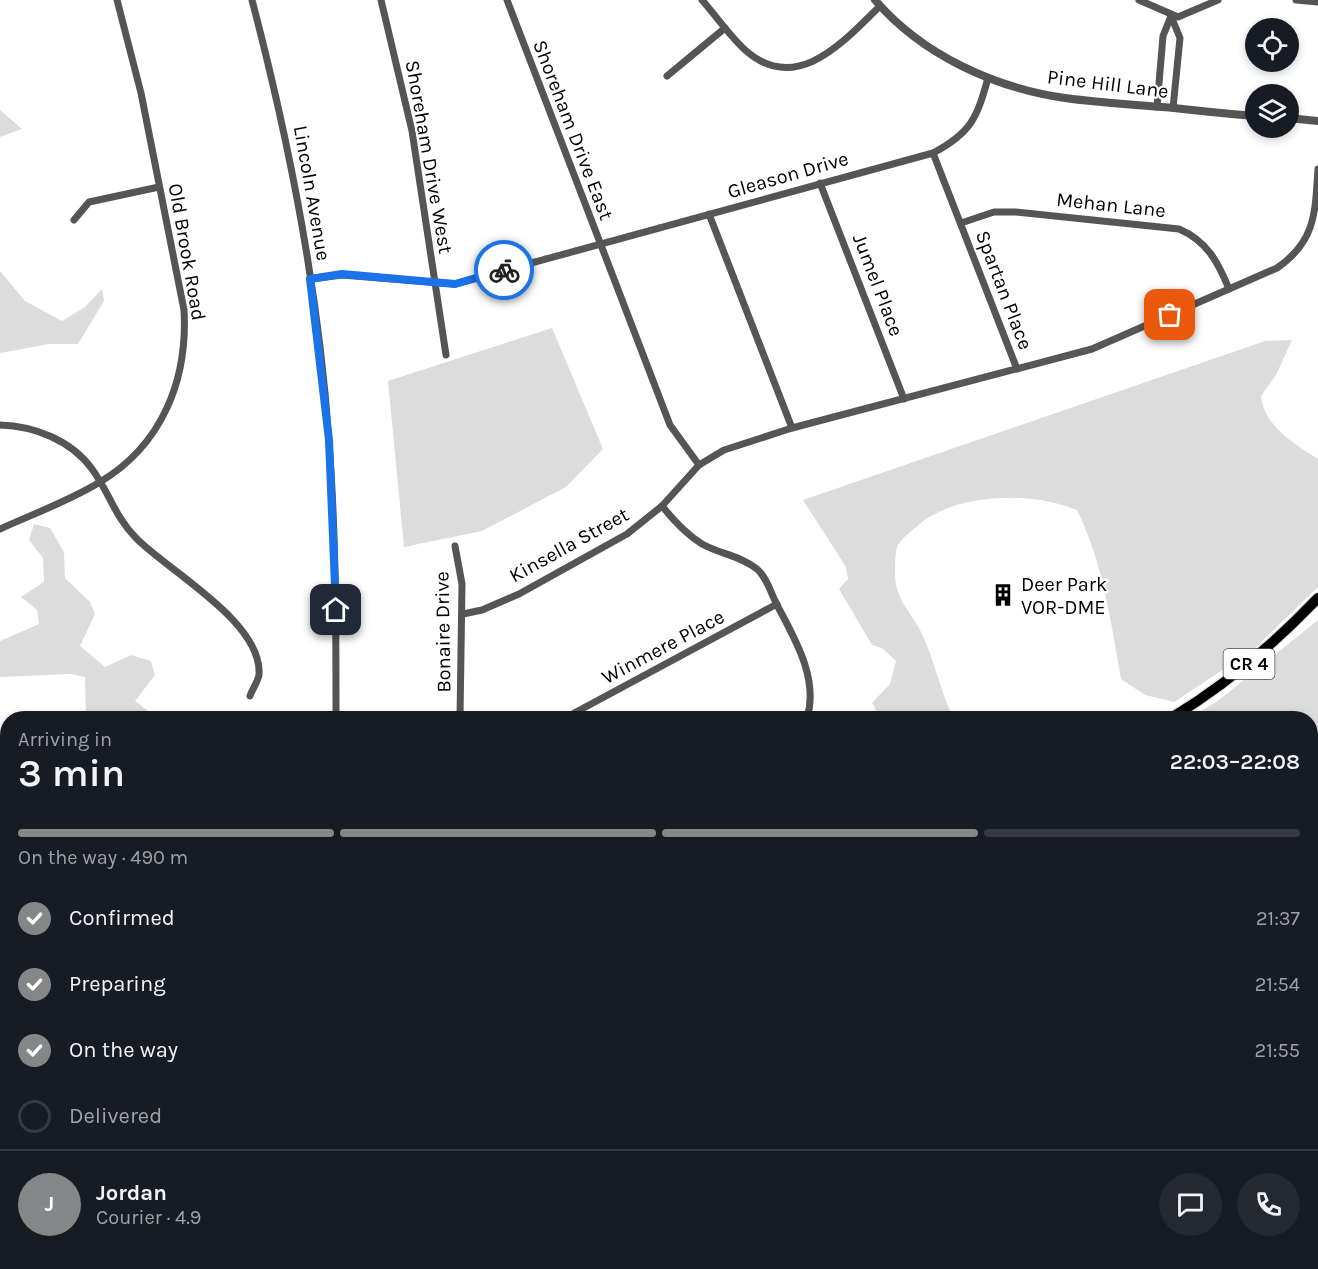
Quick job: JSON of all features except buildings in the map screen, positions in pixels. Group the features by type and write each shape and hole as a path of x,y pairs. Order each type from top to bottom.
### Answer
{"main road":[{"name":"CR 4","path":"1183,711 1204,698 1250,663 1318,598"}],"street":[{"name":"Old Brook Road","path":"0,529 100,482 130,460 156,430 167,412 181,372 185,335 184,310 141,93 117,0"},
{"name":"Lincoln Avenue","path":"252,0 287,142 310,279 329,440 336,568 336,711"},
{"name":"Shoreham Drive West","path":"381,0 412,131 446,355"},
{"name":"Shoreham Drive East","path":"507,0 598,244 670,425 699,465"},
{"path":"702,0 725,28 758,60 790,68 813,63 831,52 878,3"},
{"path":"1138,0 1171,16 1178,17 1214,1"},
{"path":"1296,0 1318,2"},
{"name":"Pine Hill Lane","path":"878,3 938,54 988,78 1064,98 1245,115"},
{"path":"1156,107 1163,36 1171,16"},
{"path":"1171,16 1180,38 1173,108"},
{"path":"667,76 725,28"},
{"name":"Gleason Drive","path":"310,279 342,274 434,284 455,284 933,153 958,138 969,128 978,113 988,78"},
{"path":"1299,119 1318,121"},
{"name":"Spartan Place","path":"933,153 1017,369"},
{"name":"Kinsella Street","path":"463,614 482,610 519,594 627,534 662,506 699,465 724,450 792,428 1092,349 1277,268 1295,256 1306,241 1311,226 1318,169"},
{"name":"Jumel Place","path":"820,183 904,399"},
{"path":"74,220 89,202 159,187"},
{"name":"Mehan Lane","path":"961,223 994,212 1016,212 1179,229 1191,234 1213,255 1229,289"},
{"path":"709,214 792,428"},
{"path":"0,425 28,428 64,444 80,455 100,482 112,507 136,538 218,604 234,622 254,655 259,675 250,696"},
{"path":"662,506 680,528 703,544 749,564 759,572 790,630 808,675 811,692 808,711"},
{"name":"Bonaire Drive","path":"455,546 462,584 463,614 460,711"},
{"name":"Winmere Place","path":"578,711 777,604"}],"shaded area":[{"path":"0,110 22,129 0,137"},
{"path":"0,271 25,301 62,321 85,307 102,289 104,301 78,344 49,344 0,353"},
{"path":"552,328 603,449 566,487 482,531 404,547 388,381"},
{"path":"1292,340 1276,375 1261,396 1263,407 1282,433 1318,459 1318,587 1253,650 1174,702 1145,695 1121,679 1100,572 1077,510 1038,500 1016,498 972,501 932,515 905,536 898,544 895,557 896,585 902,601 923,636 950,711 877,711 872,703 890,684 896,661 882,648 872,645 839,589 848,579 846,567 803,500 1265,341"},
{"path":"34,524 50,528 64,552 65,578 90,602 95,614 80,646 105,667 131,655 151,661 155,675 135,701 148,711 86,711 85,677 70,674 0,677 0,641 39,624 37,610 21,597 44,582 43,558 29,540"},
{"path":"1318,620 1318,711 1201,711 1219,700"}],"way so far":[{"path":"504,270 709,214 792,428 1092,349 1170,315"}],"place":[{"name":"Deer Park VOR-DME","path":"1003,595"}],"route":[{"path":"336,610 329,440 310,279 342,274 434,284 455,284 504,270"}]}
